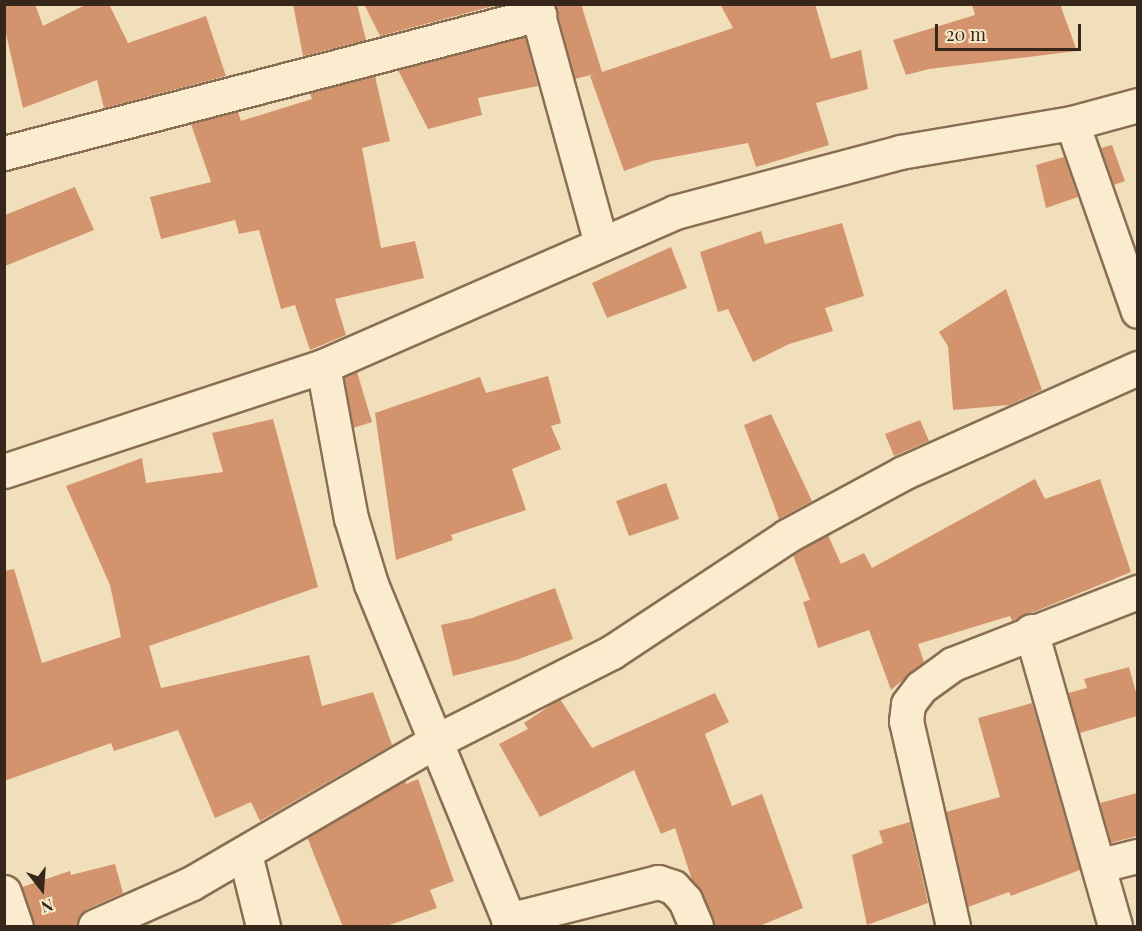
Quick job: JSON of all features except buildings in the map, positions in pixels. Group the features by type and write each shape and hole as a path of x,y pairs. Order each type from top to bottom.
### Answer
{"street":[{"path":"4,153 537,10 601,244"},
{"path":"4,471 323,366 675,212 890,155 1072,123 1137,105"},
{"path":"1072,123 1137,311"},
{"path":"323,366 351,518 392,644 509,923 658,882 673,887 684,900 696,927"},
{"path":"95,927 154,902 245,854 434,742 612,652 787,536 903,473 1137,368"},
{"path":"953,927 906,721 909,704 921,687 953,664 1031,631 1137,592"},
{"path":"1031,631 1101,865 1115,927"},
{"path":"245,854 263,927"},
{"path":"1101,865 1137,856"},
{"path":"4,892 16,927"}]}
